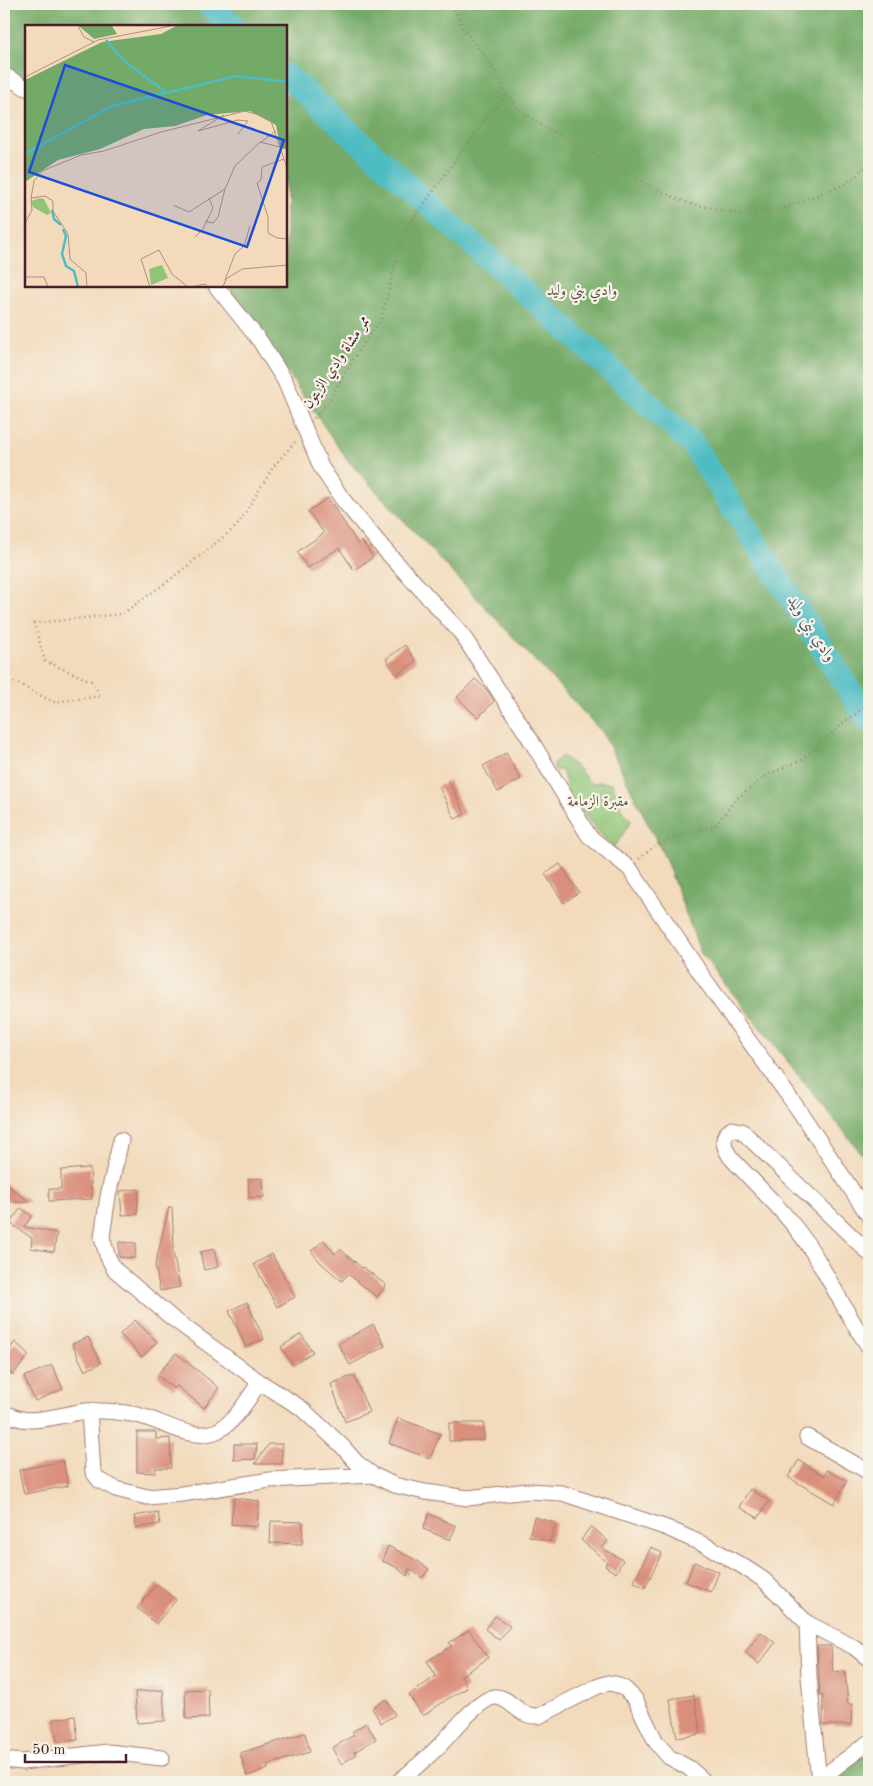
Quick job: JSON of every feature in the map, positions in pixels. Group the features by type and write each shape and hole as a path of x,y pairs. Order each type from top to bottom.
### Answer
{"street":[{"path":"4,75 25,87"},
{"path":"218,288 260,342 285,381 321,467 343,500 383,548 461,633 530,739 588,836 630,869 705,980 798,1109 869,1216"},
{"path":"869,1253 742,1131 732,1129 726,1132 724,1148 730,1158 789,1219 812,1251 850,1320 869,1348"},
{"path":"121,1140 108,1196 102,1237 114,1269 172,1318 260,1382 301,1408 373,1475 394,1485 468,1498 527,1491 562,1493 667,1528 709,1547 744,1567 764,1580 807,1623 854,1647 869,1659"},
{"path":"4,1413 22,1420 89,1411 134,1414 156,1420 186,1432 203,1434 217,1431 233,1418 260,1382"},
{"path":"89,1411 93,1472 99,1480 116,1489 146,1497 182,1494 270,1480 373,1475"},
{"path":"807,1437 869,1472"},
{"path":"807,1623 809,1677 818,1782"},
{"path":"398,1782 442,1743 462,1720 487,1700 494,1697 501,1698 523,1714 530,1717 539,1716 596,1687 608,1683 625,1689 636,1699 656,1742 669,1757 689,1768 705,1782"},
{"path":"818,1782 869,1742"},
{"path":"4,1760 22,1762 108,1752 162,1758"}],"path":[{"path":"455,4 454,7 463,28 495,70 506,96 523,112 543,126 652,188 687,203 740,214 784,208 847,183 869,164"},
{"name":"ممر مشاة وادي الزيتون","path":"4,679 53,702 102,696 91,680 45,661 34,623 122,614 171,579 237,526 274,466 328,402 355,356 381,319 404,232 485,119 506,96"},
{"path":"869,513 863,527 869,550"},
{"path":"630,869 648,851 672,838 715,826 737,798 769,774 802,760 847,720 869,704"}],"green space":[{"name":"وادي بني وليد","path":"4,4 869,4 869,1169 865,1158 701,954 666,860 603,733 348,461 229,288 288,288 288,25 25,25 25,82 4,65"},
{"name":"مقبرة الزمامة","path":"562,756 578,768 591,784 599,782 612,783 623,813 632,820 617,843 612,847 571,800 562,770 555,771 553,764"},
{"path":"869,1743 869,1782 817,1782"}],"building":[{"path":"328,498 358,544 362,541 373,557 354,570 339,548 308,568 297,552 324,533 308,511"},
{"path":"405,645 416,661 397,675 386,659"},
{"path":"475,679 487,690 494,701 478,718 457,697"},
{"path":"506,753 521,779 498,792 483,766"},
{"path":"449,781 465,814 455,819 439,787"},
{"path":"560,864 579,892 564,903 545,874"},
{"path":"90,1168 92,1199 49,1201 49,1189 61,1189 61,1170"},
{"path":"263,1178 264,1197 249,1198 248,1179"},
{"path":"4,1183 30,1202 12,1202 4,1196"},
{"path":"139,1189 137,1214 122,1215 120,1191"},
{"path":"169,1207 172,1207 174,1247 172,1247 180,1287 160,1291 155,1266"},
{"path":"21,1208 32,1216 24,1227 57,1233 54,1252 31,1248 32,1238 10,1223"},
{"path":"324,1240 335,1254 340,1249 386,1285 377,1297 348,1274 342,1281 321,1263 311,1251"},
{"path":"119,1242 136,1243 135,1258 119,1257"},
{"path":"214,1249 218,1267 204,1270 200,1252"},
{"path":"272,1254 295,1297 277,1307 254,1264"},
{"path":"247,1302 264,1339 246,1347 229,1311"},
{"path":"135,1320 157,1342 142,1357 120,1334"},
{"path":"373,1324 385,1346 350,1365 338,1344"},
{"path":"301,1334 313,1352 293,1365 281,1347"},
{"path":"88,1337 101,1363 85,1371 72,1344"},
{"path":"15,1342 29,1355 13,1375 4,1367 4,1356"},
{"path":"176,1353 219,1388 204,1408 177,1386 174,1389 157,1375"},
{"path":"52,1365 63,1389 35,1401 24,1377"},
{"path":"354,1375 369,1412 345,1422 331,1384"},
{"path":"398,1418 440,1434 430,1459 389,1443"},
{"path":"449,1423 484,1423 484,1440 449,1441"},
{"path":"137,1432 156,1432 156,1439 170,1438 171,1468 155,1468 155,1473 137,1472"},
{"path":"234,1444 257,1444 255,1459 234,1460"},
{"path":"269,1444 282,1444 282,1464 255,1464"},
{"path":"799,1460 824,1476 827,1470 847,1481 834,1504 788,1477"},
{"path":"63,1461 68,1486 24,1494 19,1470"},
{"path":"750,1489 769,1501 758,1518 739,1507"},
{"path":"234,1498 259,1501 257,1527 231,1524"},
{"path":"158,1512 160,1524 136,1528 134,1516"},
{"path":"429,1514 456,1526 450,1540 423,1529"},
{"path":"534,1517 556,1523 550,1542 529,1536"},
{"path":"271,1521 303,1522 302,1544 270,1543"},
{"path":"591,1526 608,1541 602,1548 623,1560 616,1573 605,1566 607,1562 581,1540"},
{"path":"388,1546 429,1569 422,1578 409,1568 407,1576 396,1567 382,1561"},
{"path":"651,1547 662,1553 645,1588 634,1582"},
{"path":"694,1562 719,1572 711,1592 686,1582"},
{"path":"157,1584 176,1600 156,1624 137,1608"},
{"path":"495,1616 510,1626 499,1640 485,1629"},
{"path":"469,1630 488,1658 461,1676 467,1688 423,1716 409,1695 436,1676 427,1661 452,1646 449,1643"},
{"path":"761,1632 775,1643 759,1664 745,1652"},
{"path":"817,1646 831,1646 833,1672 845,1671 848,1704 852,1704 851,1725 823,1725 823,1695 820,1695"},
{"path":"208,1689 209,1718 186,1719 185,1690"},
{"path":"163,1690 165,1721 137,1723 135,1692"},
{"path":"694,1695 701,1734 677,1738 670,1699"},
{"path":"386,1699 395,1715 381,1723 372,1708"},
{"path":"75,1716 78,1740 57,1742 53,1719"},
{"path":"366,1723 376,1739 354,1752 356,1755 341,1764 332,1748 354,1735 352,1732"},
{"path":"305,1733 310,1752 267,1765 268,1769 247,1776 240,1753"}],"waterway":[{"name":"وادي بني وليد","path":"208,4 232,25"},
{"name":"وادي بني وليد","path":"288,77 692,443 869,721"}]}
